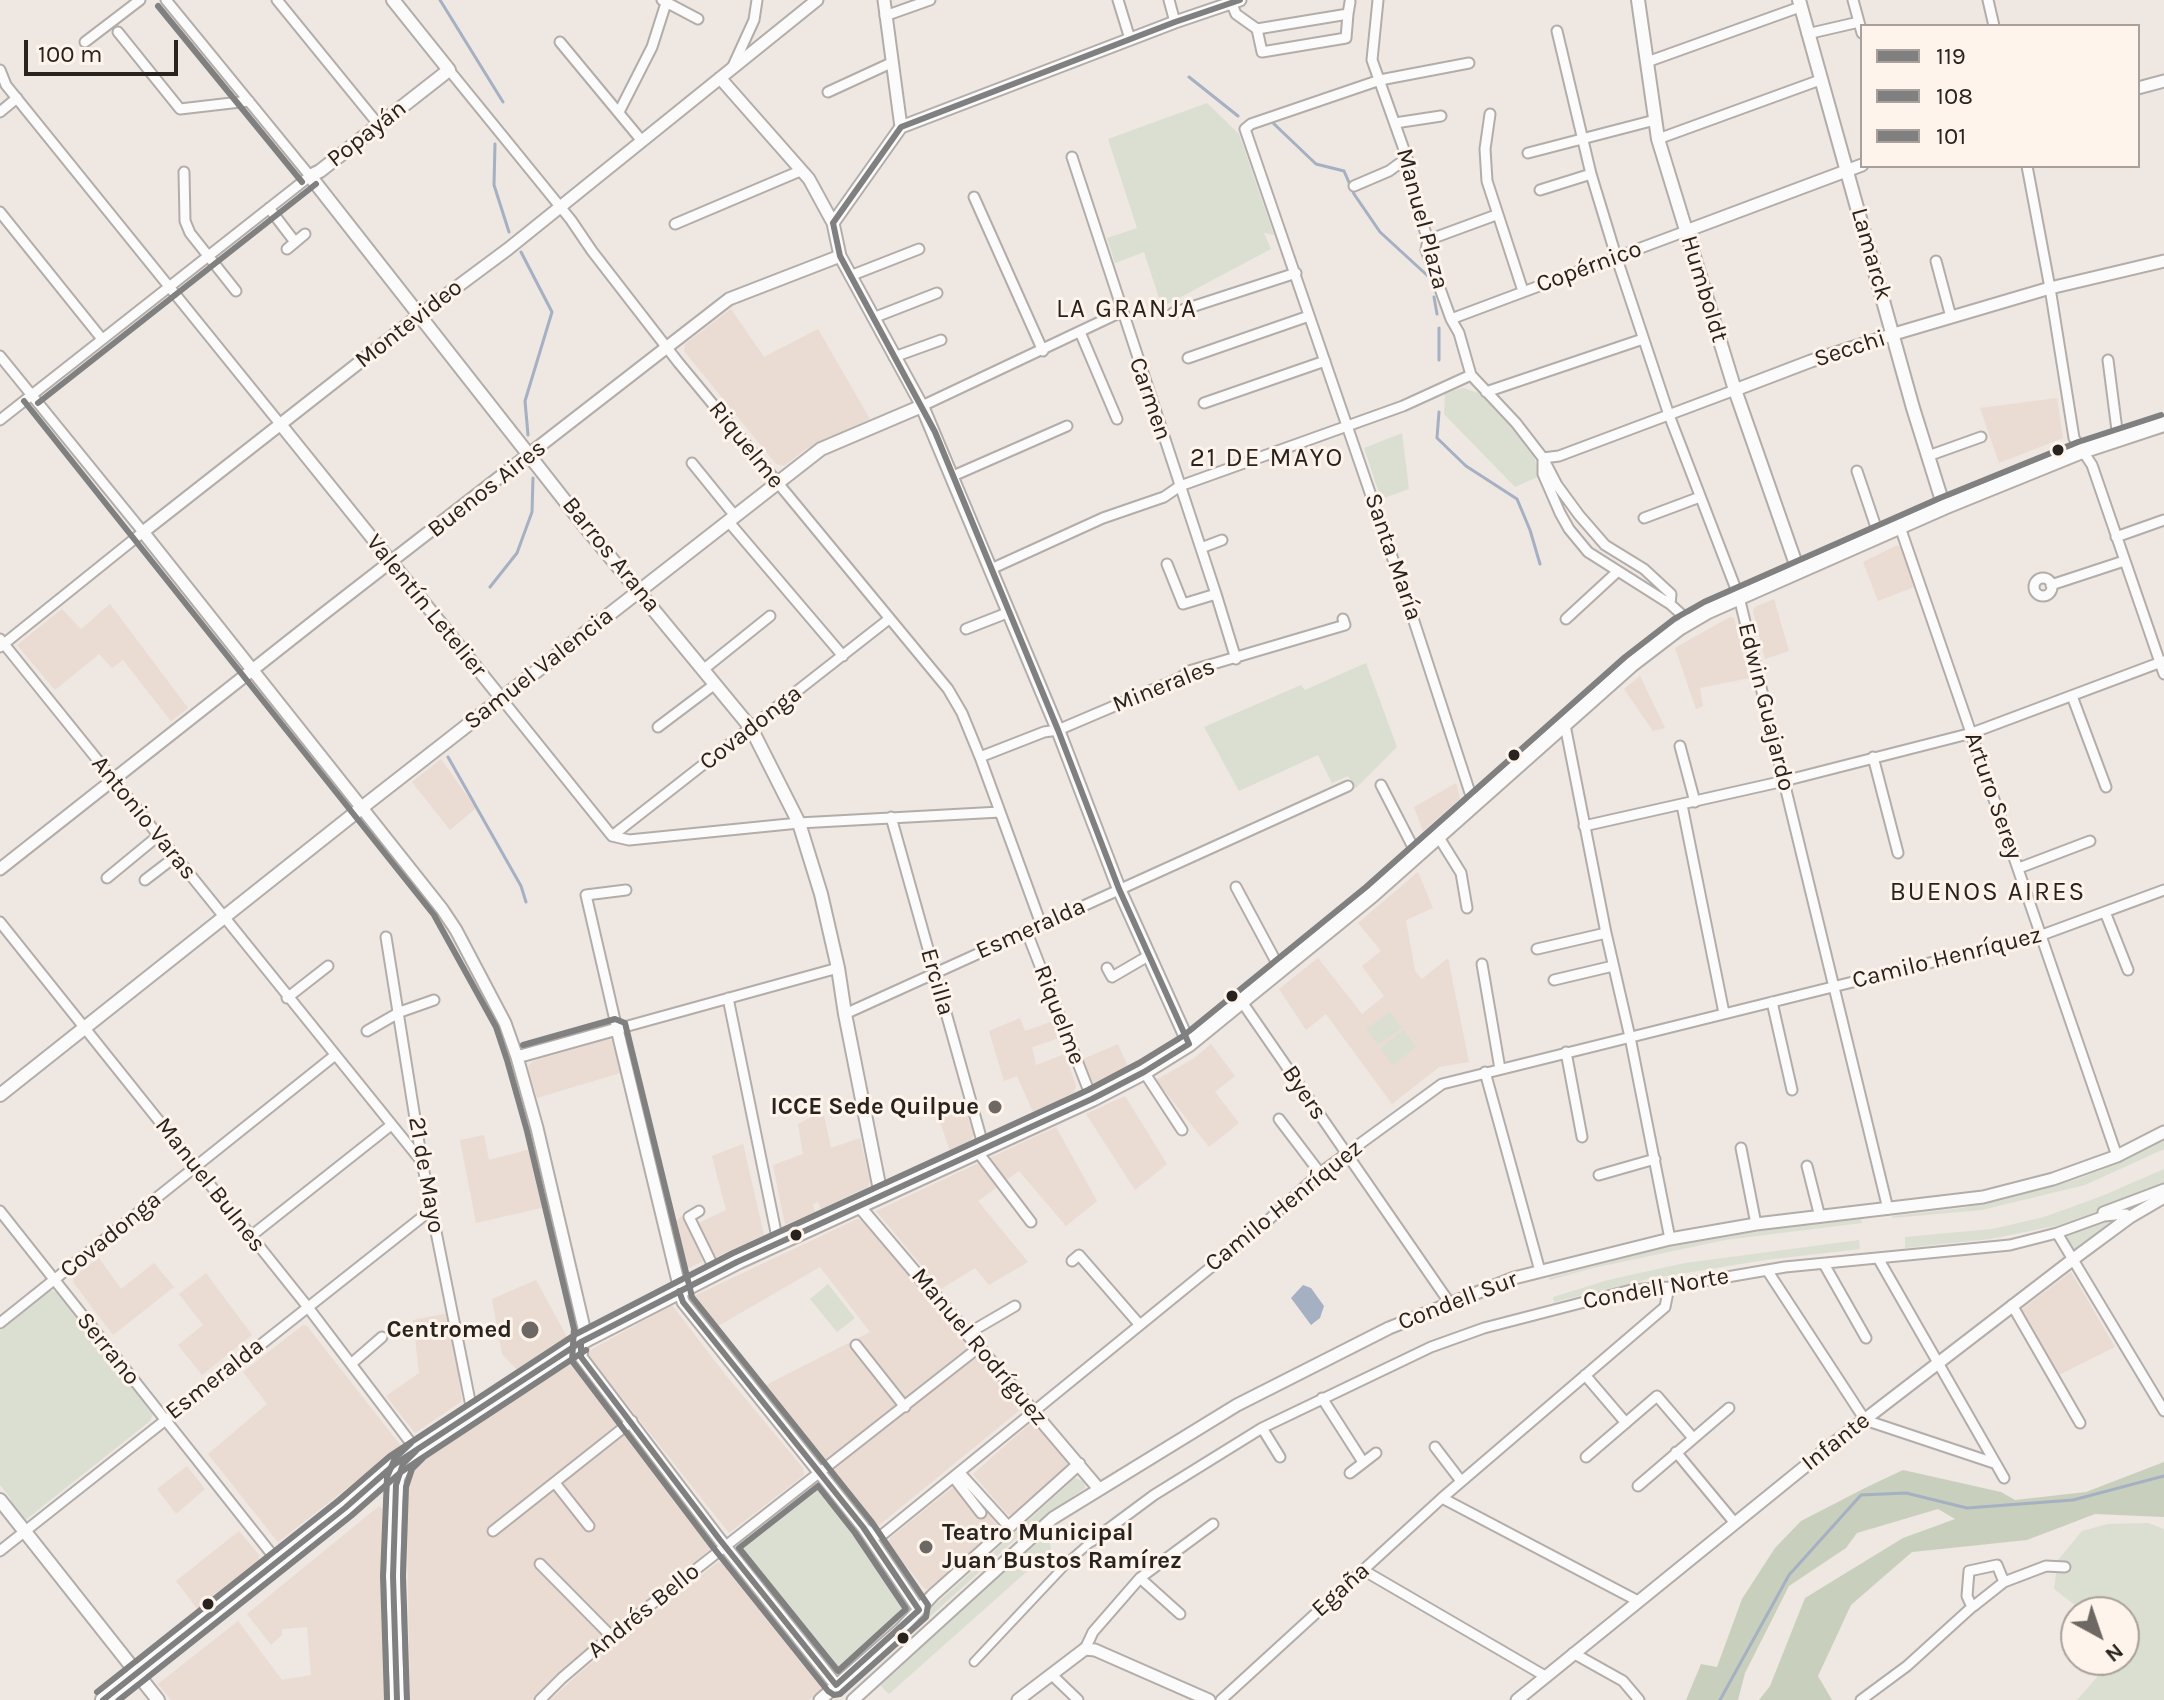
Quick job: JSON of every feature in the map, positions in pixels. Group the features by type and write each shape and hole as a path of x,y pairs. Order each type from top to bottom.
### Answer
{"main road":[{"name":"Riquelme","path":"393,0 449,70"},
{"name":"Humboldt","path":"1638,0 1658,139 1735,390 1798,570"},
{"name":"Lamarck","path":"1800,4 1944,507"},
{"name":"Popayán","path":"310,176 449,70"},
{"name":"Barros Arana","path":"310,176 587,529 751,728 799,823 821,894 881,1195"},
{"path":"922,406 1058,730 1119,889 1189,1044"},
{"name":"Samuel Valencia","path":"1,1091 821,449 922,406"},
{"path":"103,1700 345,1508 395,1464 581,1342 778,1242 1092,1099 1189,1044 1370,897 1651,648 1689,621 1944,507 2082,451 2164,424"},
{"path":"397,1700 393,1576 395,1505 398,1474 413,1454"},
{"path":"345,1508 377,1491 386,1494 395,1505"},
{"path":"0,1500 158,1700"}],"street":[{"path":"85,42 140,0"},
{"name":"Barros Arana","path":"166,0 310,176"},
{"path":"277,0 378,124"},
{"path":"733,66 754,20 757,0"},
{"name":"Montevideo","path":"1,643 560,206 817,0"},
{"path":"884,0 901,127"},
{"path":"885,16 930,0"},
{"path":"1118,0 1130,39"},
{"path":"1169,0 1175,22"},
{"name":"Manuel Plaza","path":"1378,0 1372,60 1407,158 1415,201 1428,240 1426,250 1459,333 1471,375 1516,423 1543,458 1557,485 1605,545 1644,569 1671,594 1670,604"},
{"path":"1853,0 1860,24"},
{"path":"1988,0 1994,24"},
{"path":"619,112 652,47 665,1 698,19"},
{"path":"833,223 901,127 1236,1 1236,14 1257,29 1262,52 1346,38 1350,2"},
{"path":"1647,62 1800,4"},
{"path":"1257,29 1348,14"},
{"path":"1807,34 1860,28"},
{"name":"Edwin Guajardo","path":"1557,31 1591,174 1616,256 1669,415 1739,597 1888,1209"},
{"path":"118,32 180,109 249,101"},
{"path":"560,42 642,141"},
{"path":"828,92 891,63"},
{"path":"1380,80 1469,63"},
{"name":"Valentín Letelier","path":"0,70 3,88 17,98 612,836"},
{"name":"Riquelme","path":"449,70 777,483 948,689 962,713 980,757 1041,924"},
{"path":"720,78 809,179 833,223 840,256 922,406"},
{"name":"Santa María","path":"1380,80 1251,124 1245,129 1474,805"},
{"path":"1658,139 1820,80"},
{"path":"2140,87 2164,81"},
{"path":"0,112 17,98"},
{"path":"1490,114 1485,149 1487,181 1523,291"},
{"path":"1395,123 1441,116"},
{"path":"1528,153 1655,120"},
{"name":"Carmen","path":"1072,157 1236,659"},
{"path":"1354,186 1389,171 1407,158"},
{"name":"Copérnico","path":"1451,319 1860,166"},
{"path":"2027,168 2074,438 2092,465 2164,674"},
{"path":"675,224 800,171"},
{"path":"184,172 185,221 190,233 236,291"},
{"path":"1540,190 1591,174"},
{"name":"Popayán","path":"0,420 310,176"},
{"path":"974,197 1043,351"},
{"path":"269,208 291,245 305,234"},
{"path":"0,212 102,339"},
{"path":"1428,240 1496,215"},
{"path":"850,276 919,249"},
{"name":"Buenos Aires","path":"0,869 729,299 840,256"},
{"path":"1936,261 1951,317"},
{"name":"Secchi","path":"1543,458 1559,456 1811,361 1894,334 2050,288 2164,261"},
{"path":"1173,313 1296,273"},
{"path":"873,318 937,293"},
{"name":"Samuel Valencia","path":"922,406 1121,312"},
{"path":"1188,358 1309,316"},
{"path":"1080,332 1117,419"},
{"path":"1486,392 1643,339"},
{"path":"894,357 941,340"},
{"path":"0,356 362,807 456,930 505,1023 517,1057 537,1128 583,1325 581,1357 836,1685"},
{"path":"2108,360 2118,438"},
{"path":"1204,403 1325,361"},
{"path":"991,569 1103,518 1164,497 1180,486 1403,406 1471,375"},
{"path":"953,476 1067,426"},
{"path":"1928,456 1981,437"},
{"name":"Manuel Plaza","path":"1543,458 1543,474 1569,529 1588,552 1670,604 1689,621"},
{"path":"692,463 843,656"},
{"path":"1857,471 1879,536"},
{"path":"1644,518 1700,497"},
{"path":"2116,537 2164,520"},
{"name":"Arturo Serey","path":"1900,527 2117,1156"},
{"path":"1201,548 1222,540"},
{"path":"2051,585 2124,561"},
{"path":"1167,564 1183,604 1216,594"},
{"path":"1566,619 1617,572"},
{"path":"966,629 1007,613"},
{"path":"704,669 770,616"},
{"name":"Covadonga","path":"612,836 889,619"},
{"name":"Minerales","path":"980,757 1044,732 1058,730 1180,678 1189,671 1345,625 1343,619"},
{"name":"Antonio Varas","path":"1,643 422,1162"},
{"path":"1584,826 1784,781 1972,733 2162,662"},
{"path":"658,727 715,684"},
{"path":"2072,696 2106,787"},
{"path":"1565,725 1670,1239"},
{"path":"1680,746 1695,802"},
{"path":"1873,757 1898,853"},
{"path":"1381,785 1417,855"},
{"name":"Esmeralda","path":"845,1014 1348,786"},
{"path":"1682,805 1724,1013"},
{"path":"612,836 629,840 799,823 1000,812"},
{"name":"Ercilla","path":"891,817 981,1149"},
{"path":"107,878 158,836"},
{"path":"1438,836 1461,873 1467,908"},
{"path":"2019,868 2090,841"},
{"path":"145,880 175,857"},
{"path":"1236,887 1280,969"},
{"path":"626,890 586,895 683,1302 863,1527 919,1610"},
{"name":"Camilo Henríquez","path":"863,1527 875,1535 882,1535 1264,1224 1320,1173 1442,1084 2042,935 2164,890"},
{"path":"2105,912 2128,970"},
{"name":"Manuel Bulnes","path":"0,922 307,1306 413,1454"},
{"name":"Riquelme","path":"1026,930 1092,1099"},
{"path":"1537,949 1606,933"},
{"name":"21 de Mayo","path":"386,937 422,1162 472,1411"},
{"path":"1107,968 1112,977 1148,956"},
{"path":"1482,964 1500,1069"},
{"path":"287,998 328,966"},
{"path":"1554,980 1613,966"},
{"path":"517,1057 838,968"},
{"path":"728,998 778,1242"},
{"path":"367,1031 400,1012 434,1000"},
{"name":"Byers","path":"1242,1002 1449,1302"},
{"path":"1772,1002 1792,1090"},
{"path":"1566,1052 1582,1137"},
{"name":"Covadonga","path":"0,1323 334,1056"},
{"path":"1144,1072 1182,1130"},
{"path":"1485,1072 1540,1271"},
{"path":"1279,1119 1320,1173"},
{"path":"251,1236 390,1126"},
{"name":"Condell Sur","path":"853,1700 1036,1531 1099,1489 1263,1391 1352,1345 1449,1302 1540,1271 1670,1239 1756,1224 1983,1197 2053,1179 2117,1156 2164,1132"},
{"path":"1741,1148 1756,1224"},
{"path":"981,1149 1031,1222"},
{"path":"1599,1175 1655,1159"},
{"path":"1807,1166 1820,1217"},
{"name":"Condell Norte","path":"2071,1227 2164,1189"},
{"name":"Infante","path":"1517,1700 1734,1522 2012,1305 2130,1217 2164,1197"},
{"name":"Manuel Rodríguez","path":"859,1206 1099,1489"},
{"name":"Esmeralda","path":"0,1551 431,1210"},
{"name":"Serrano","path":"0,1211 278,1562"},
{"path":"699,1211 689,1217 716,1272"},
{"name":"Condell Norte","path":"974,1662 1068,1562 1154,1495 1262,1428 1431,1347 1484,1328 1631,1290 1667,1292 1767,1270 2010,1245 2114,1214 2130,1217"},
{"path":"2057,1233 2164,1411"},
{"path":"1072,1261 1079,1255 1139,1324"},
{"path":"1878,1258 2004,1478"},
{"path":"1824,1264 1866,1338"},
{"path":"1767,1270 1865,1420 1994,1463"},
{"name":"Egaña","path":"1221,1700 1461,1481 1665,1307 1667,1292"},
{"path":"2012,1305 2080,1423"},
{"path":"967,1334 1015,1306"},
{"path":"351,1364 382,1337"},
{"path":"856,1345 905,1407"},
{"name":"Andrés Bello","path":"540,1700 611,1636 978,1348"},
{"path":"1585,1375 1626,1423"},
{"path":"1586,1457 1657,1396 1693,1438"},
{"path":"1322,1398 1363,1462"},
{"path":"1638,1486 1729,1408"},
{"path":"493,1531 632,1421"},
{"path":"1262,1428 1280,1457"},
{"path":"1435,1447 1461,1481"},
{"path":"1676,1452 1734,1522"},
{"path":"1350,1473 1376,1453"},
{"path":"820,1700 1079,1464"},
{"path":"957,1475 1009,1527"},
{"path":"957,1475 981,1513"},
{"path":"555,1483 589,1526"},
{"path":"1442,1498 1638,1601"},
{"path":"1018,1700 1085,1649 1093,1632 1140,1578 1213,1524"},
{"path":"540,1564 611,1636"},
{"path":"1972,1607 1967,1596 1969,1571 1997,1565 2004,1582"},
{"path":"1861,1700 1907,1666 2004,1582 2046,1566 2065,1567"},
{"path":"1363,1570 1545,1676"},
{"path":"1140,1578 1180,1614"},
{"path":"1085,1649 1095,1650 1209,1700"},
{"path":"1573,1653 1623,1681 1639,1700"},
{"path":"1051,1674 1078,1700"}],"shaded area":[{"path":"1207,103 1239,134 1274,235 1264,233 1271,249 1162,307 1144,252 1115,263 1107,238 1137,228 1108,139"},
{"path":"731,309 764,357 818,329 870,419 806,449 784,466 776,464 684,351 685,344"},
{"path":"1463,388 1479,393 1520,436 1533,453 1540,476 1515,487 1444,414 1445,393"},
{"path":"2057,398 2063,438 1999,463 1980,408"},
{"path":"1402,433 1409,489 1381,499 1364,448"},
{"path":"1897,545 1901,547 1914,587 1878,601 1863,562"},
{"path":"1774,599 1789,651 1765,659 1753,611 1755,607"},
{"path":"110,604 188,708 171,721 123,660 112,668 99,654 55,690 17,645 62,609 81,629"},
{"path":"1730,617 1734,618 1749,678 1700,688 1703,706 1696,709 1675,648"},
{"path":"1366,663 1397,747 1356,788 1348,776 1332,783 1318,755 1239,791 1204,727 1301,685 1305,690"},
{"path":"1640,676 1665,728 1653,731 1624,689"},
{"path":"441,759 476,808 450,830 412,782"},
{"path":"1456,783 1460,799 1423,831 1414,807"},
{"path":"1418,872 1433,908 1406,920 1415,971 1422,979 1448,958 1469,1062 1439,1067 1392,1104 1326,1014 1306,1030 1279,989 1318,958 1362,1014 1384,996 1362,966 1381,951 1358,923"},
{"path":"1390,1012 1402,1028 1378,1045 1366,1029"},
{"path":"1020,1018 1025,1031 1053,1021 1059,1038 1032,1047 1036,1065 1065,1054 1076,1086 1073,1093 1033,1112 1017,1076 1004,1081 989,1031"},
{"path":"1404,1030 1416,1047 1393,1065 1380,1048"},
{"path":"609,1039 613,1041 620,1073 537,1098 528,1066 533,1061"},
{"path":"1118,1044 1128,1067 1090,1082 1083,1059"},
{"path":"1211,1044 1235,1076 1215,1092 1239,1123 1209,1147 1156,1080 1193,1059"},
{"path":"1125,1096 1167,1164 1135,1190 1086,1114"},
{"path":"962,1100 974,1135 970,1141 950,1151 936,1110"},
{"path":"823,1111 831,1148 860,1138 870,1181 868,1187 821,1209 818,1202 813,1204 815,1212 785,1225 773,1165 803,1154 798,1124"},
{"path":"1056,1127 1097,1201 1066,1226 1019,1171 978,1201 1028,1262 989,1285 975,1268 941,1289 876,1211"},
{"path":"484,1135 489,1160 531,1149 545,1207 476,1223 460,1140"},
{"path":"2164,1140 2164,1149 2085,1185 1982,1210 1892,1216 1962,1208 2078,1179 2128,1159"},
{"path":"743,1144 764,1235 714,1258 699,1223 726,1210 712,1156"},
{"path":"2164,1169 2164,1186 2060,1225 1990,1239 1905,1248 1905,1237 1992,1229 2044,1217"},
{"path":"682,1216 703,1261 681,1272 669,1226"},
{"path":"857,1219 862,1220 1021,1406 878,1526 764,1386 870,1332 820,1267 718,1326 692,1297"},
{"path":"1861,1219 1862,1223 1725,1240 1549,1278 1666,1247 1777,1228"},
{"path":"2107,1219 2110,1224 2074,1251 2064,1235"},
{"path":"1859,1240 1860,1249 1765,1260 1649,1279 1554,1302 1553,1297 1608,1280 1685,1263"},
{"path":"99,1258 121,1289 154,1263 174,1287 113,1335 73,1282 74,1276"},
{"path":"2071,1272 2115,1347 2059,1375 2021,1310"},
{"path":"206,1273 252,1335 202,1375 178,1345 203,1325 179,1294"},
{"name":"Centromed","path":"536,1280 567,1337 517,1370 502,1354 492,1299"},
{"path":"828,1284 855,1318 837,1332 810,1299"},
{"path":"50,1290 58,1293 153,1414 150,1421 24,1521 11,1508 11,1499 0,1485 0,1331"},
{"path":"672,1305 803,1468 804,1475 729,1533 588,1355 589,1351"},
{"path":"449,1313 462,1401 415,1433 386,1396 419,1373 413,1320"},
{"path":"303,1325 307,1326 401,1446 278,1542 208,1454 267,1404 243,1372"},
{"path":"568,1362 575,1363 714,1546 560,1671 532,1700 410,1700 406,1479 428,1456"},
{"path":"1031,1423 1035,1423 1067,1460 1067,1466 1012,1515 1007,1514 973,1474"},
{"path":"187,1466 205,1489 176,1514 157,1489"},
{"path":"1075,1478 1085,1482 1085,1488 1019,1536 912,1633 924,1615"},
{"path":"962,1480 999,1527 930,1589 925,1589 888,1544 890,1538"},
{"path":"820,1481 905,1593 907,1605 905,1614 837,1672 831,1670 732,1544 811,1484"},
{"path":"379,1506 385,1511 389,1700 171,1700 158,1684 238,1621 282,1680 311,1675 307,1627 282,1629 282,1635 271,1645 247,1614"},
{"path":"2148,1523 2164,1529 2164,1700 2077,1700 2098,1676 2140,1676 2140,1596 2063,1596 2054,1589 2058,1560 2082,1531 2108,1524"},
{"path":"239,1531 259,1555 259,1561 198,1610 176,1581"},
{"path":"1048,1531 1051,1550 889,1694 880,1685"},
{"path":"718,1562 726,1563 827,1686 809,1700 550,1700 584,1669"}],"green space":[{"path":"2164,1462 2164,1517 2095,1514 2027,1540 1912,1552 1851,1605 1818,1676 1832,1700 1759,1700 1770,1686 1805,1598 1903,1538 1955,1519 1938,1509 1857,1533 1846,1548 1789,1586 1745,1673 1738,1700 1686,1700 1701,1664 1717,1667 1742,1599 1775,1548 1801,1521 1865,1488 1903,1470 2001,1492 2015,1500 2086,1492"}],"water":[{"path":"1303,1285 1311,1288 1324,1306 1320,1318 1311,1325 1291,1298"}],"waterway":[{"path":"440,0 503,102"},
{"path":"1189,77 1238,116"},
{"path":"1272,122 1316,164 1344,171 1354,194 1380,232 1429,277"},
{"path":"495,144 494,185 509,232"},
{"path":"521,252 552,312 525,401 528,435"},
{"path":"1434,297 1437,314"},
{"path":"1439,328 1439,360"},
{"path":"1439,412 1437,438 1466,466 1517,499 1540,564"},
{"path":"490,587 517,553 532,512 533,478"},
{"path":"448,757 521,886 526,902"},
{"path":"1720,1700 1789,1575 1861,1495 1906,1493 1967,1508 2073,1500 2164,1476"}],"transit line":[{"name":"119","path":"833,223 901,127 1240,0"},
{"name":"108","path":"158,6 302,182"},
{"name":"108","path":"38,403 316,184"},
{"name":"119","path":"833,223 840,256 935,432 1058,730 1119,889 1189,1044"},
{"name":"108","path":"24,401 434,915 496,1027 507,1060 574,1329 572,1361 712,1546 828,1691 834,1695 840,1694 926,1617 928,1605 871,1521 692,1297 625,1023 615,1019 523,1045"},
{"name":"101","path":"97,1692 390,1456 576,1334 733,1253 1088,1090 1183,1036 1366,887 1625,657 1674,619 1704,602 1940,498 2078,442 2161,415"},
{"name":"119","path":"103,1700 345,1508 395,1464 581,1342 737,1262 1092,1099 1189,1044"},
{"name":"119","path":"581,1342 581,1357 720,1540 836,1685 919,1610 863,1527 683,1302 679,1291"},
{"name":"108","path":"119,1700 351,1516 401,1472 586,1350"},
{"name":"101","path":"387,1700 383,1576 387,1477 395,1458 411,1443"},
{"name":"119","path":"397,1700 393,1576 396,1485 403,1464 416,1451"},
{"name":"108","path":"407,1700 403,1576 406,1487 412,1469 423,1458"},
{"path":"818,1486 855,1533 906,1609 838,1671 739,1548 818,1486"}],"place":[{"name":"ICCE Sede Quilpue","path":"995,1107"},
{"name":"Centromed","path":"530,1330"},
{"name":"Teatro Municipal Juan Bustos Ramírez","path":"926,1547"}],"district":[{"name":"LA GRANJA","path":"1127,310"},
{"name":"21 DE MAYO","path":"1267,459"},
{"name":"BUENOS AIRES","path":"1988,893"}]}
